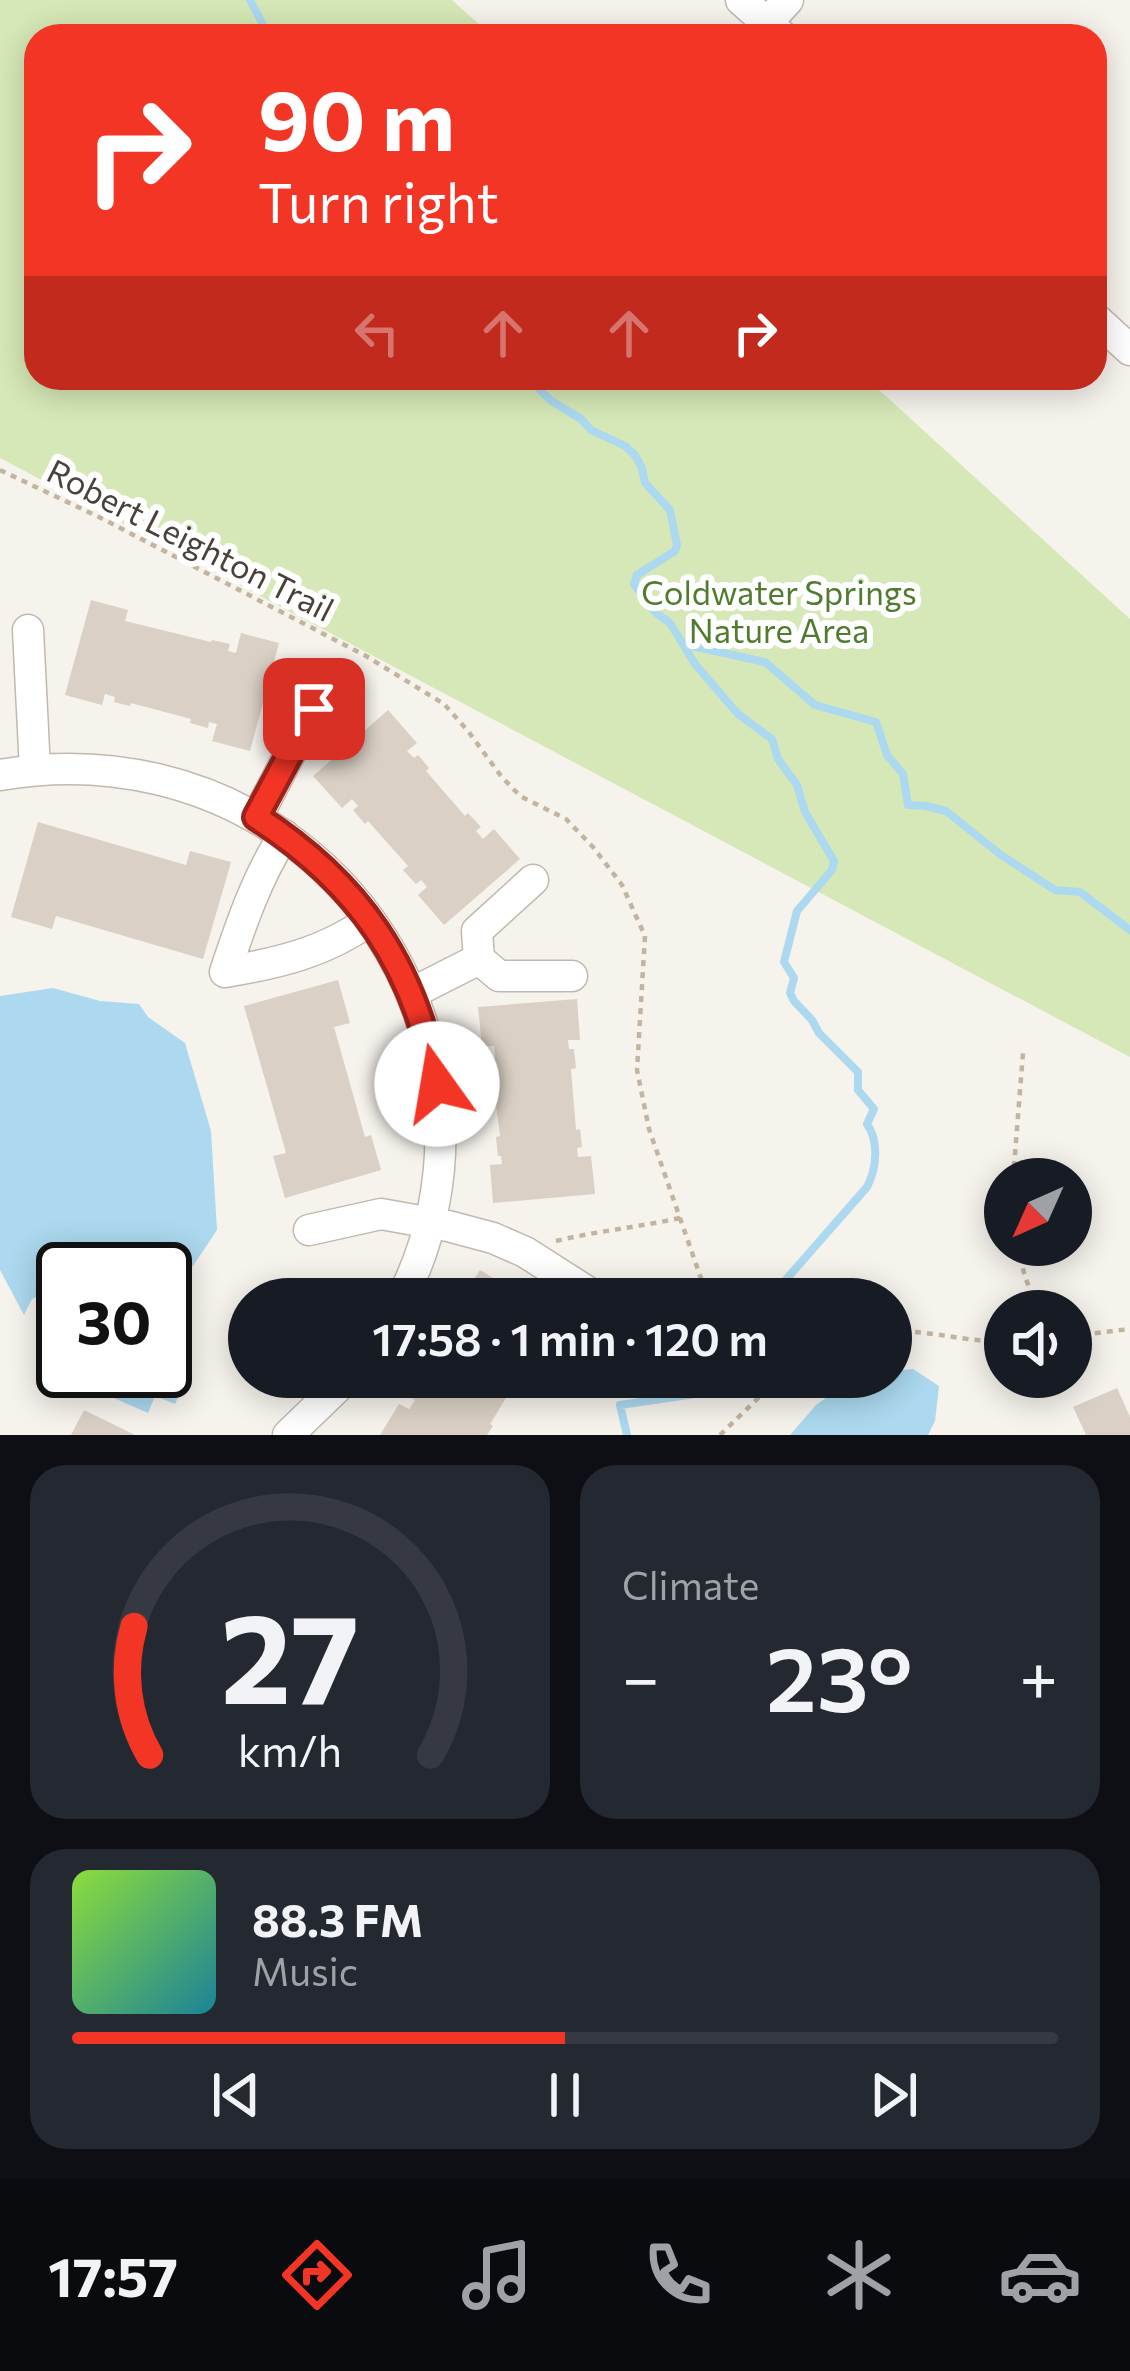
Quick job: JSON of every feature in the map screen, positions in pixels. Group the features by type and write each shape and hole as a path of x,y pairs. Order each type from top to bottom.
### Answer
{"street":[{"path":"741,0 779,20"},
{"path":"1107,329 1130,350"},
{"path":"28,630 35,770"},
{"path":"256,817 314,709"},
{"path":"0,776 101,769 150,776 197,790 284,835 331,874 370,920 412,993 430,1050 440,1119 430,1223 410,1278"},
{"path":"284,835 268,860 226,972 293,959 345,938 370,920"},
{"path":"533,880 477,931 479,959 499,976 572,976"},
{"path":"412,993 479,959"},
{"path":"309,1230 381,1214 430,1223 493,1238 566,1278"},
{"path":"308,1429 332,1398"}],"path":[{"name":"Robert Leighton Trail","path":"0,470 327,635 444,704 520,796 566,819 593,847 622,885 645,936 638,1070 649,1129 701,1278"},
{"path":"1015,1158 1023,1053"},
{"path":"525,1252 603,1230 680,1218"},
{"path":"1092,1334 1130,1329"},
{"path":"912,1330 984,1342"},
{"path":"720,1435 758,1398"}],"green space":[{"name":"Coldwater Springs Nature Area","path":"0,0 452,0 479,24 24,24 24,390 879,390 1130,619 1130,1057 0,458"}],"water":[{"path":"53,988 100,1001 139,1004 148,1017 185,1043 211,1131 217,1230 192,1267 192,1242 36,1242 36,1297 24,1315 0,1270 0,996"},
{"path":"912,1369 939,1386 935,1421 928,1435 790,1435 826,1398 912,1398"},
{"path":"114,1398 154,1398 148,1413"}],"building":[{"path":"91,600 128,610 125,621 230,644 228,651 236,653 241,633 279,643 250,751 212,741 217,724 209,722 208,728 190,723 191,719 114,702 115,697 105,694 102,705 65,695"},
{"path":"388,710 417,743 407,751 414,758 418,755 465,816 468,813 481,827 476,831 483,839 494,829 520,859 444,925 418,895 427,887 421,880 416,884 403,870 408,866 353,810 358,806 352,799 342,808 313,776"},
{"path":"38,822 186,865 190,851 231,862 203,959 56,916 52,929 11,917"},
{"path":"338,980 350,1023 334,1027 365,1137 371,1135 381,1170 285,1198 273,1156 286,1153 244,1006"},
{"path":"577,999 580,1040 568,1040 576,1068 571,1069 582,1147 577,1148 578,1157 591,1156 595,1194 493,1203 490,1165 502,1164 490,1058 495,1057 494,1046 482,1046 478,1007"},
{"path":"1117,1388 1130,1417 1130,1435 1086,1435 1073,1407"},
{"path":"412,1398 506,1398 487,1435 380,1435 399,1404 409,1409 415,1400"},
{"path":"84,1410 135,1435 71,1435"}],"waterway":[{"path":"250,0 263,24"},
{"path":"540,390 591,430 635,455 645,483 670,510 675,551 637,575 634,584 670,623 695,664 738,714 772,739 778,759 797,785 805,812 834,861 832,870 797,911 784,962 794,978 790,993 794,1001 858,1072 858,1090 874,1109 867,1124 875,1163 867,1187 787,1278"},
{"path":"683,644 765,662 815,705 876,722 887,755 903,774 908,805 946,811 1055,890 1080,892 1130,930"},
{"path":"627,1435 620,1405 668,1398"}],"route":[{"path":"314,709 256,817 331,874 386,943 421,1017 437,1084"}]}
